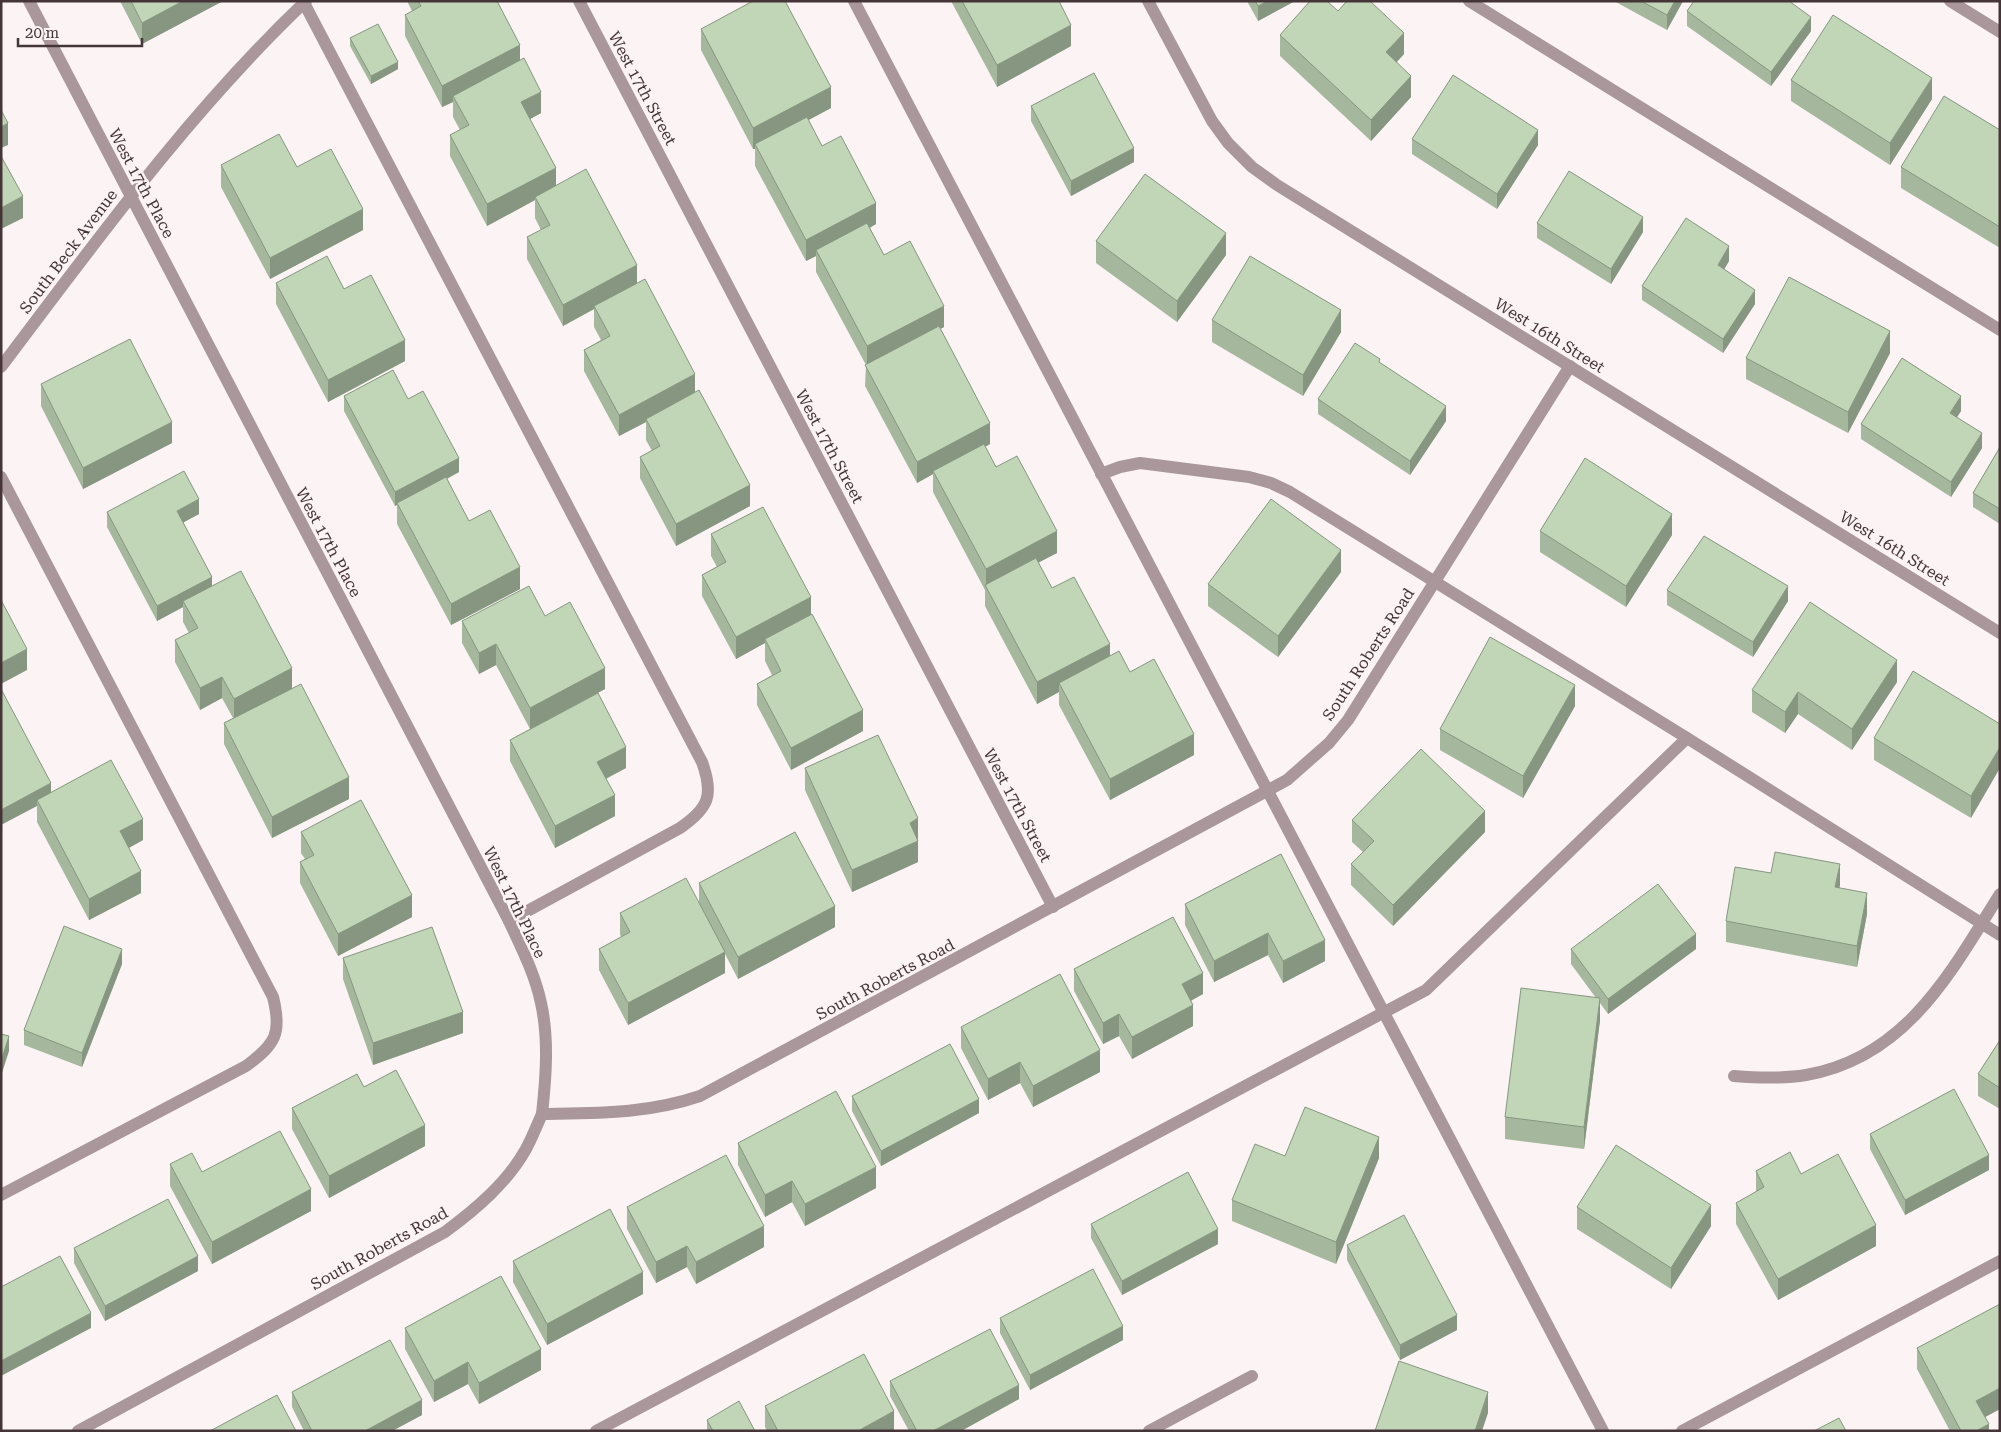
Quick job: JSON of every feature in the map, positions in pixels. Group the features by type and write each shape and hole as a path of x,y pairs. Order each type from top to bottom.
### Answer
{"street":[{"name":"West 17th Place","path":"29,1 509,921 528,962 541,1003 546,1043 546,1079 542,1114"},
{"name":"West 17th Street","path":"579,1 1053,907"},
{"path":"854,1 1603,1431"},
{"name":"West 16th Street","path":"1148,1 1212,120 1228,143 1252,167 1277,185 2000,633"},
{"path":"1470,1 2000,330"},
{"path":"1950,1 2000,32"},
{"name":"South Beck Avenue","path":"1,367 130,195 237,71 304,2"},
{"path":"304,2 702,762 709,780 707,801 697,816 680,828 509,921"},
{"name":"South Roberts Road","path":"78,1431 445,1232 474,1210 504,1180 526,1150 542,1114 612,1113 672,1105 700,1096 1287,780 1329,743 1348,720 1570,366"},
{"path":"1102,474 1120,467 1140,464 1249,477 1271,483 1290,492 2000,935"},
{"path":"1,477 273,997 278,1018 275,1035 263,1053 246,1066 1,1195"},
{"path":"596,1431 1383,1011 1426,990 1687,738"},
{"path":"1734,1076 1771,1078 1806,1075 1839,1066 1871,1051 1900,1030 1923,1008 1943,983 2000,894"},
{"path":"1682,1431 2000,1261"},
{"path":"1149,1431 1252,1376"}],"building":[{"path":"131,1 183,1 142,23"},
{"path":"418,1 497,1 520,45 442,86 405,15 421,6"},
{"path":"753,1 785,1 831,87 753,128 701,29"},
{"path":"962,1 1059,1 1071,25 997,65"},
{"path":"1255,1 1268,1 1258,6"},
{"path":"1310,1 1327,1 1338,11 1347,1 1370,1 1404,33 1386,52 1411,76 1371,120 1280,35"},
{"path":"1641,1 1675,1 1667,15"},
{"path":"1694,1 1789,1 1811,17 1771,72 1687,11"},
{"path":"1833,15 1932,78 1890,143 1791,80"},
{"path":"378,24 398,62 371,76 350,38"},
{"path":"524,58 541,92 521,102 556,168 487,204 450,135 469,125 453,96"},
{"path":"1094,73 1134,148 1071,181 1031,106"},
{"path":"1453,75 1538,130 1497,194 1412,139"},
{"path":"1944,96 2000,130 2000,227 1901,167"},
{"path":"1,110 8,123 1,127"},
{"path":"807,117 822,146 841,136 876,203 806,240 755,144"},
{"path":"279,134 297,167 331,149 363,209 270,258 221,165"},
{"path":"1,156 23,196 1,208"},
{"path":"586,169 637,265 563,305 527,237 550,225 535,197"},
{"path":"1569,171 1643,217 1611,269 1537,223"},
{"path":"1145,174 1226,233 1177,301 1096,241"},
{"path":"1686,218 1729,246 1718,265 1755,290 1723,339 1642,286"},
{"path":"867,223 884,255 910,241 944,306 867,346 816,250"},
{"path":"327,256 344,289 371,275 405,340 328,380 276,283"},
{"path":"1250,256 1341,310 1303,375 1212,320"},
{"path":"1789,277 1890,331 1848,412 1746,358"},
{"path":"645,279 695,374 619,415 584,350 610,336 594,306"},
{"path":"939,326 990,423 917,462 865,365"},
{"path":"130,339 172,422 83,468 41,384"},
{"path":"1355,343 1380,359 1379,362 1446,406 1410,461 1318,399"},
{"path":"1902,358 1961,396 1950,413 1982,433 1951,482 1861,424"},
{"path":"393,370 408,399 423,391 459,458 395,492 344,396"},
{"path":"699,390 750,485 676,524 640,457 660,446 646,419"},
{"path":"984,444 996,467 1017,456 1057,531 986,569 933,471"},
{"path":"2000,447 2000,509 1973,493"},
{"path":"1585,458 1672,514 1626,586 1540,531"},
{"path":"184,471 199,499 177,511 212,577 157,606 107,512"},
{"path":"446,477 469,521 490,510 520,567 451,604 397,503"},
{"path":"1271,499 1341,550 1278,636 1208,584"},
{"path":"763,507 811,597 736,637 702,575 726,562 711,534"},
{"path":"1704,536 1788,586 1753,642 1667,590"},
{"path":"1036,558 1052,588 1074,577 1110,644 1037,682 985,585"},
{"path":"241,571 292,668 234,699 222,677 200,688 175,640 198,628 183,601"},
{"path":"529,586 545,616 570,602 605,668 530,708 496,644 479,653 462,621"},
{"path":"1,600 27,649 1,663"},
{"path":"1810,602 1897,660 1852,729 1798,692 1785,712 1752,690"},
{"path":"812,614 863,710 791,748 757,684 781,671 765,639"},
{"path":"1490,637 1575,685 1523,776 1440,729"},
{"path":"1119,651 1130,672 1154,659 1194,734 1110,779 1059,683"},
{"path":"1913,671 2000,724 2000,747 1971,796 1874,738"},
{"path":"301,684 349,777 272,817 224,723"},
{"path":"1,689 51,783 1,810"},
{"path":"598,693 626,747 597,762 615,795 555,826 510,740"},
{"path":"878,735 918,818 910,823 918,841 852,870 805,768"},
{"path":"1421,749 1485,811 1393,905 1351,864 1374,841 1352,820"},
{"path":"111,760 143,819 120,831 141,871 89,899 37,800"},
{"path":"361,800 412,895 338,934 300,862 314,855 301,832"},
{"path":"795,832 835,906 738,957 699,883"},
{"path":"1775,852 1840,864 1835,887 1867,893 1857,946 1726,921 1735,867 1771,873"},
{"path":"1281,854 1325,940 1283,961 1268,933 1214,961 1185,904"},
{"path":"686,878 725,952 628,1003 599,949 630,932 620,913"},
{"path":"1658,884 1696,934 1608,999 1571,949"},
{"path":"1173,917 1203,973 1182,984 1193,1005 1132,1037 1119,1014 1103,1023 1074,969"},
{"path":"64,926 122,949 82,1053 24,1030"},
{"path":"432,927 463,1012 373,1043 343,958"},
{"path":"1060,974 1100,1050 1033,1086 1020,1062 988,1079 961,1027"},
{"path":"1521,988 1600,998 1584,1127 1505,1117"},
{"path":"1,1034 9,1036 1,1061"},
{"path":"2000,1040 2000,1088 1978,1074"},
{"path":"950,1044 979,1099 881,1151 852,1096"},
{"path":"396,1070 425,1125 329,1176 292,1108 357,1074 364,1087"},
{"path":"1954,1089 1989,1155 1905,1200 1870,1134"},
{"path":"836,1091 876,1167 805,1204 792,1181 765,1195 738,1143"},
{"path":"1305,1107 1379,1137 1336,1242 1232,1200 1255,1144 1285,1156"},
{"path":"280,1131 311,1189 212,1242 170,1164 192,1153 202,1172"},
{"path":"1616,1145 1711,1205 1671,1268 1577,1207"},
{"path":"1790,1152 1801,1174 1838,1154 1876,1225 1778,1279 1736,1203 1764,1187 1756,1171"},
{"path":"726,1155 764,1226 696,1262 687,1246 656,1262 627,1207"},
{"path":"1188,1172 1218,1229 1122,1281 1091,1224"},
{"path":"168,1199 198,1256 105,1306 74,1248"},
{"path":"610,1209 643,1272 547,1324 513,1261"},
{"path":"1404,1215 1457,1315 1400,1345 1347,1245"},
{"path":"60,1256 91,1313 1,1361 1,1287"},
{"path":"1093,1269 1123,1326 1030,1375 1000,1318"},
{"path":"501,1276 541,1349 479,1383 468,1362 434,1381 405,1328"},
{"path":"2000,1304 2000,1388 1976,1401 1989,1424 1976,1431 1961,1431 1917,1348"},
{"path":"990,1329 1019,1385 933,1431 917,1431 890,1381"},
{"path":"390,1340 422,1400 365,1431 312,1431 292,1392"},
{"path":"864,1354 894,1411 858,1431 778,1431 765,1406"},
{"path":"1399,1361 1488,1392 1475,1431 1375,1431"},
{"path":"277,1395 296,1431 210,1431"},
{"path":"739,1401 755,1431 713,1431 707,1420"},
{"path":"1839,1418 1846,1431 1814,1431"}]}
